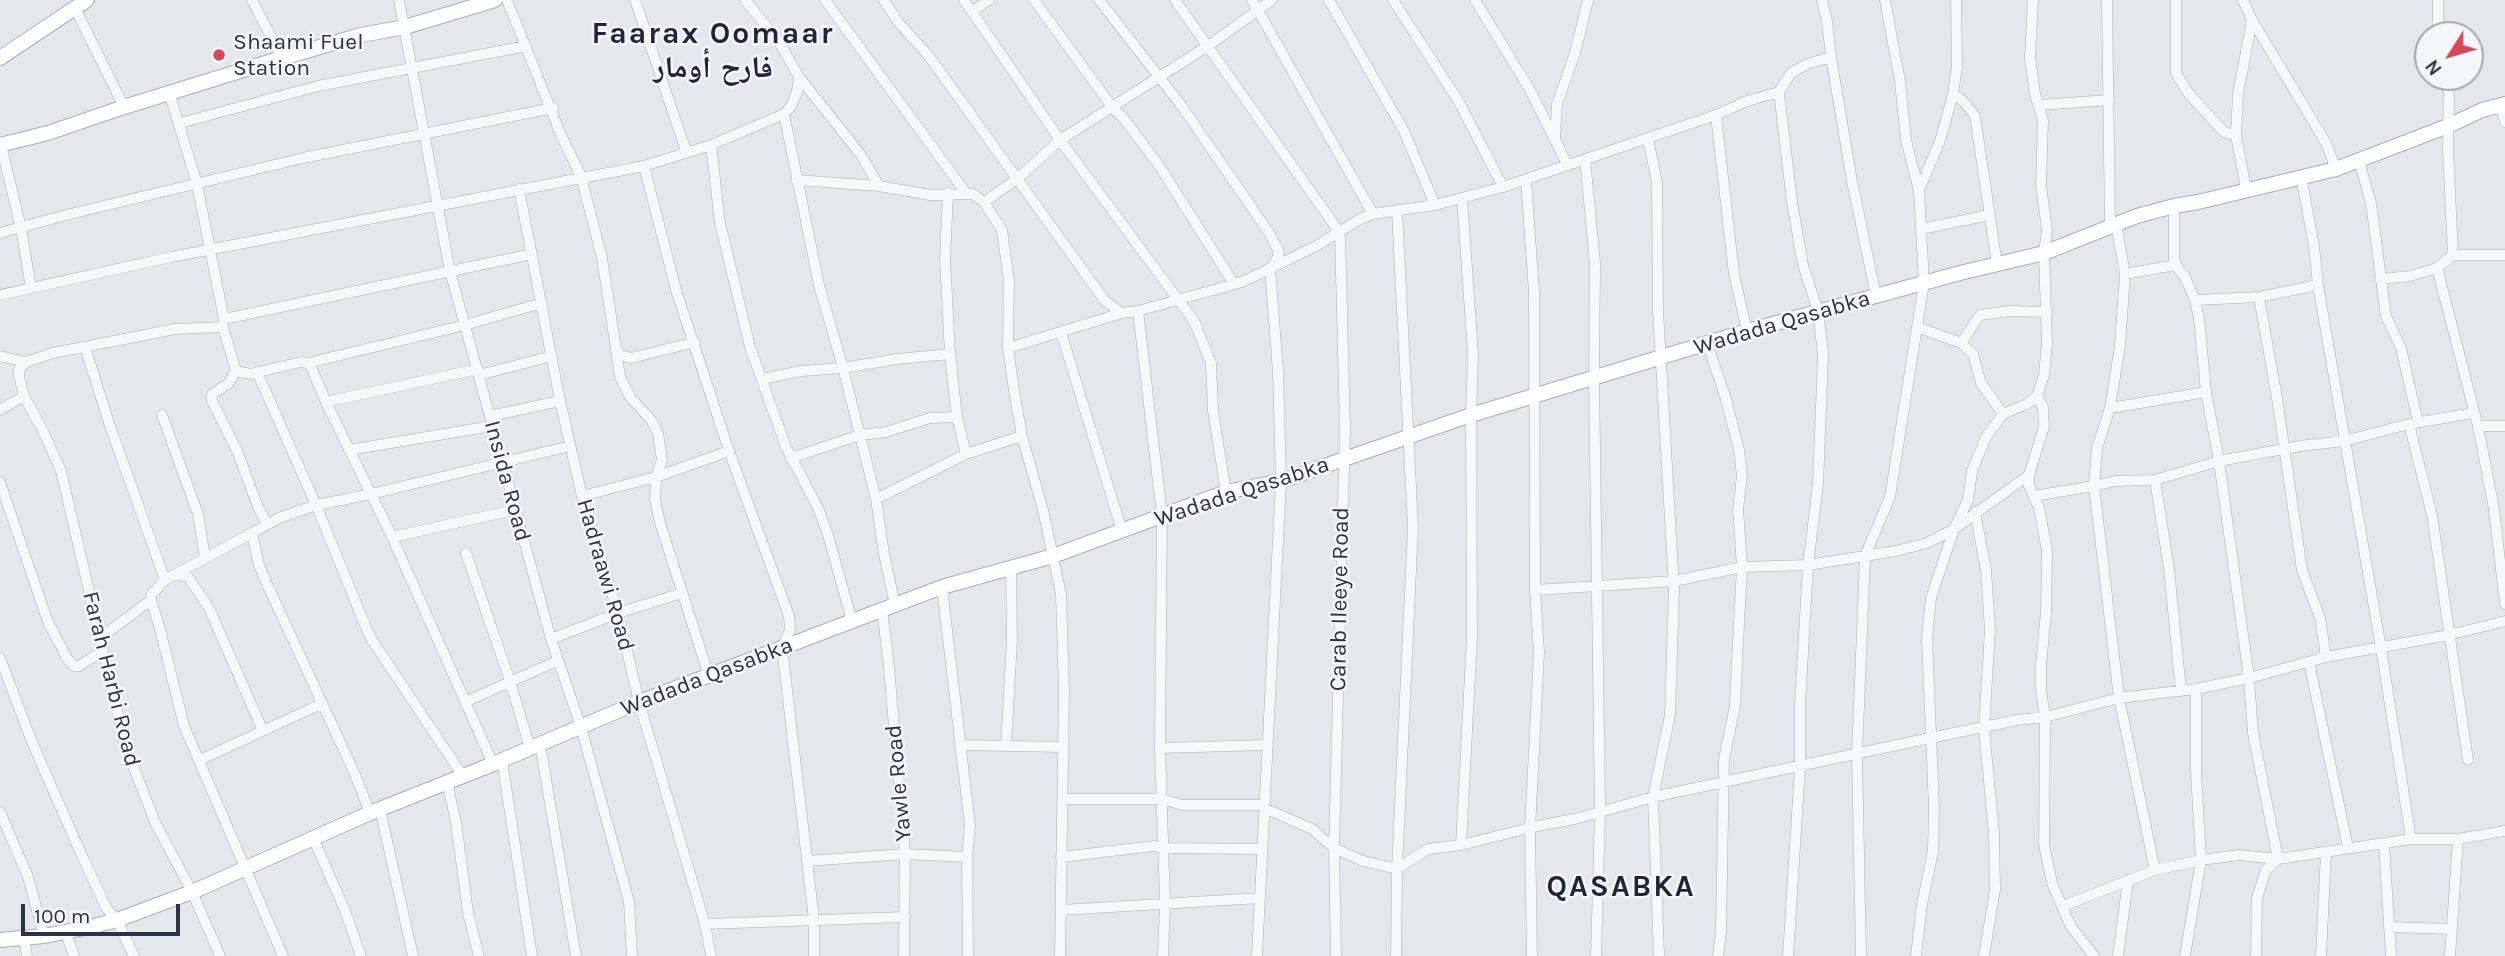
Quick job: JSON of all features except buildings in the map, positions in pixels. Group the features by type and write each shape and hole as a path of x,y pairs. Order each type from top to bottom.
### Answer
{"street":[{"path":"0,58 87,0"},
{"path":"251,0 282,58"},
{"name":"Insida Road","path":"399,0 450,271 504,463 514,510 557,661 581,727 629,902 632,956"},
{"path":"31,288 21,228 1,145 48,133 169,92 282,58 361,35 405,27 495,0"},
{"path":"507,0 561,135 582,176 603,258 611,331 620,377 659,433 662,460 656,477 655,500 709,676"},
{"path":"635,0 686,151"},
{"path":"745,0 779,42 799,77 861,155 880,186"},
{"path":"825,0 966,193"},
{"path":"884,0 898,22 928,55 1105,301 1122,313"},
{"path":"964,0 1060,140 1194,321 1211,363 1213,411 1226,492"},
{"path":"973,11 989,0"},
{"path":"1034,0 1160,167 1234,284"},
{"path":"1099,0 1159,77 1270,234 1279,252 1276,262 1270,268 1278,372 1281,481 1257,956"},
{"path":"1175,0 1340,233"},
{"path":"1252,0 1373,214"},
{"path":"984,202 1017,179 1060,140 1208,46 1272,0"},
{"path":"1329,0 1404,131 1435,205"},
{"path":"1394,0 1460,102 1503,187"},
{"path":"1475,0 1530,90 1567,164"},
{"path":"1555,140 1557,104 1575,52 1588,0"},
{"path":"1822,0 1852,181 1875,296"},
{"path":"1861,956 1857,755 1865,556 1890,497 1924,283 1919,191 1906,140 1900,80 1885,0"},
{"path":"1919,191 1940,141 1953,94 1957,67 1956,0"},
{"path":"1916,956 1922,904 1933,851 1934,807 1927,638 1931,598 1954,529 1968,500 1972,471 1986,438 2003,414 2027,404 2037,396 2044,375 2048,312 2044,253 2047,229 2041,186 2044,129 2029,58 2033,0"},
{"path":"2107,0 2113,225 2125,274 2120,346 2110,408 2096,448 2094,486 2119,698 2155,870"},
{"path":"2176,0 2176,73 2189,94 2224,132 2236,135"},
{"path":"2243,0 2252,20 2326,143 2336,169"},
{"path":"2438,0 2438,21"},
{"path":"75,8 124,107"},
{"path":"2246,189 2236,135 2238,94 2252,20"},
{"path":"180,123 318,86 526,46"},
{"path":"1788,956 1800,767 1800,705 1808,565 1818,484 1823,355 1818,311 1803,265 1779,92 1791,73 1807,64 1831,57"},
{"path":"0,295 436,205 644,166 711,145 784,114 792,105 799,77"},
{"path":"2448,91 2453,255"},
{"path":"169,92 197,184 236,371 229,384 212,394 212,401 227,429 267,524"},
{"path":"1008,348 1122,313 1139,311 1234,284 1340,233 1360,219 1373,214 1435,205 1503,187 1779,92"},
{"path":"1953,94 1963,101 1975,116 1997,264"},
{"path":"2040,105 2109,100"},
{"path":"0,233 376,142 425,135 552,108"},
{"name":"Wadada Qasabka","path":"0,940 66,933 117,920 192,892 375,811 639,702 942,587 1053,556 1226,492 1281,481 1471,415 1747,331 2044,253 2113,225 2174,206 2336,169 2448,127 2482,110 2504,112"},
{"name":"Yawle Road","path":"784,114 819,285 876,499 884,554 889,608 889,667 905,854 904,956"},
{"path":"1716,115 1734,274 1747,331"},
{"path":"1648,138 1657,183 1660,358 1674,581 1670,715 1653,797 1659,956"},
{"path":"711,145 720,223 750,347 790,458 818,508 852,621"},
{"path":"1585,159 1595,262 1600,811 1596,956"},
{"path":"2359,161 2371,203 2386,316 2401,348 2432,515 2468,760"},
{"path":"644,166 676,290 729,451 789,616 790,630 782,648 814,919 814,956"},
{"path":"2301,176 2411,839"},
{"path":"796,180 880,186 929,195 966,193 984,202 1002,230 1009,281 1008,348 1023,436 1061,594 1064,646 1060,956"},
{"path":"1526,180 1534,292 1535,590 1539,652 1530,829 1532,956"},
{"name":"Hadraawi Road","path":"519,189 560,401 582,496 618,613 639,702 705,924 711,956"},
{"path":"948,193 945,258 950,354 957,417 965,454"},
{"path":"1461,845 1472,637 1473,354 1462,198"},
{"path":"2174,206 2173,254 2175,265 2185,276 2195,300 2206,392 2219,461 2249,678 2253,733 2278,859"},
{"path":"1396,956 1397,869 1413,527 1397,209"},
{"path":"1921,229 1990,215"},
{"name":"Carab Ileeye Road","path":"1336,956 1334,848 1345,429 1340,233"},
{"path":"0,410 24,396 19,376 21,365 26,362 85,346 224,323 532,254"},
{"path":"2380,279 2410,276 2437,268 2453,255 2505,255"},
{"path":"2125,274 2175,265"},
{"path":"2437,268 2478,426 2494,509 2505,604"},
{"path":"2195,300 2259,297 2318,285"},
{"path":"2259,297 2302,570 2320,618 2326,657"},
{"path":"236,371 245,374 301,362 308,363 465,325 542,303"},
{"path":"1139,311 1162,516 1160,748 1165,903 1163,956"},
{"path":"1961,343 1980,315 2011,311 2048,312"},
{"path":"1917,327 1961,343 1973,354 1981,383 2003,414"},
{"path":"1061,331 1122,531"},
{"path":"616,349 626,358 639,357 695,342"},
{"path":"1707,344 1726,399 1742,462 1738,509 1742,567 1735,706 1722,783 1721,932 1718,956"},
{"path":"85,346 110,426 165,580"},
{"path":"762,379 802,371 950,354"},
{"path":"0,356 26,362"},
{"path":"326,402 552,356"},
{"path":"308,363 392,537 465,702 497,762 532,956"},
{"path":"257,372 316,505 370,637 463,776"},
{"path":"2110,408 2206,392"},
{"name":"Farah Harbi Road","path":"24,396 61,471 125,745 138,783 163,839 192,892 220,956"},
{"path":"2037,396 2043,407 2044,427 2029,475 2029,486 2045,531 2047,550 2046,612 2041,665 2045,717 2044,845 2052,883 2072,928 2094,956"},
{"path":"349,450 491,421 560,401"},
{"path":"2034,496 2115,481 2155,480 2219,461 2284,448 2344,441 2413,423 2473,413"},
{"path":"162,415 198,514 205,558"},
{"path":"790,458 860,435 886,432 930,418 957,417"},
{"path":"2478,426 2505,426"},
{"path":"876,499 965,454 1023,436"},
{"path":"100,638 150,600 165,580 267,524 316,505 570,446"},
{"path":"582,496 656,477 729,451"},
{"path":"1535,590 1674,581 1742,567 1808,565 1896,551 1927,542 1954,529 2029,475"},
{"path":"2155,480 2169,569 2181,691"},
{"path":"0,482 48,622 67,658 74,666 79,666 103,651"},
{"path":"392,537 514,510"},
{"path":"1975,512 1986,570 1990,630 1984,728 1994,834 1995,890 1984,956"},
{"path":"252,533 259,565 267,584 321,705 375,811 413,956"},
{"path":"466,553 535,746 576,956"},
{"path":"1006,746 1012,640 1011,568"},
{"path":"176,574 188,577 209,608 263,731"},
{"path":"942,587 970,826 967,857 968,956"},
{"path":"551,639 618,613 682,593"},
{"path":"150,600 184,726 283,956"},
{"path":"1063,799 1162,799 1182,805 1264,806 1311,829 1334,848 1363,860 1397,869 1428,849 1461,845 1575,819 1653,797 1930,738 2045,717 2119,698 2196,689 2326,657 2449,635 2505,621"},
{"path":"0,657 32,742 82,856 107,909 117,920 134,956"},
{"path":"465,702 557,661"},
{"path":"2309,662 2348,848"},
{"path":"2185,956 2201,860 2196,772 2196,689"},
{"path":"200,760 321,705"},
{"path":"960,745 1063,747"},
{"path":"1160,748 1267,745"},
{"path":"447,782 456,822 468,913 479,956"},
{"path":"0,812 28,877 44,936"},
{"path":"2063,906 2155,870 2201,860 2239,855 2278,859 2411,839 2458,839 2505,831"},
{"path":"313,838 362,956"},
{"path":"2450,956 2458,839"},
{"path":"2384,843 2390,956"},
{"path":"1060,857 1154,846 1262,849"},
{"path":"2321,956 2326,852"},
{"path":"807,861 905,854 967,857"},
{"path":"2256,956 2257,898 2266,870 2278,859"},
{"path":"2118,956 2128,880"},
{"path":"1060,909 1260,898"},
{"path":"705,924 905,917"},
{"path":"2389,927 2452,929"},
{"path":"66,933 74,956"},
{"path":"24,938 27,956"}],"place":[{"name":"Shaami Fuel Station","path":"219,55"}],"district":[{"name":"Faarax Oomaar فارح أومار","path":"713,51"},
{"name":"QASABKA","path":"1621,887"}]}
